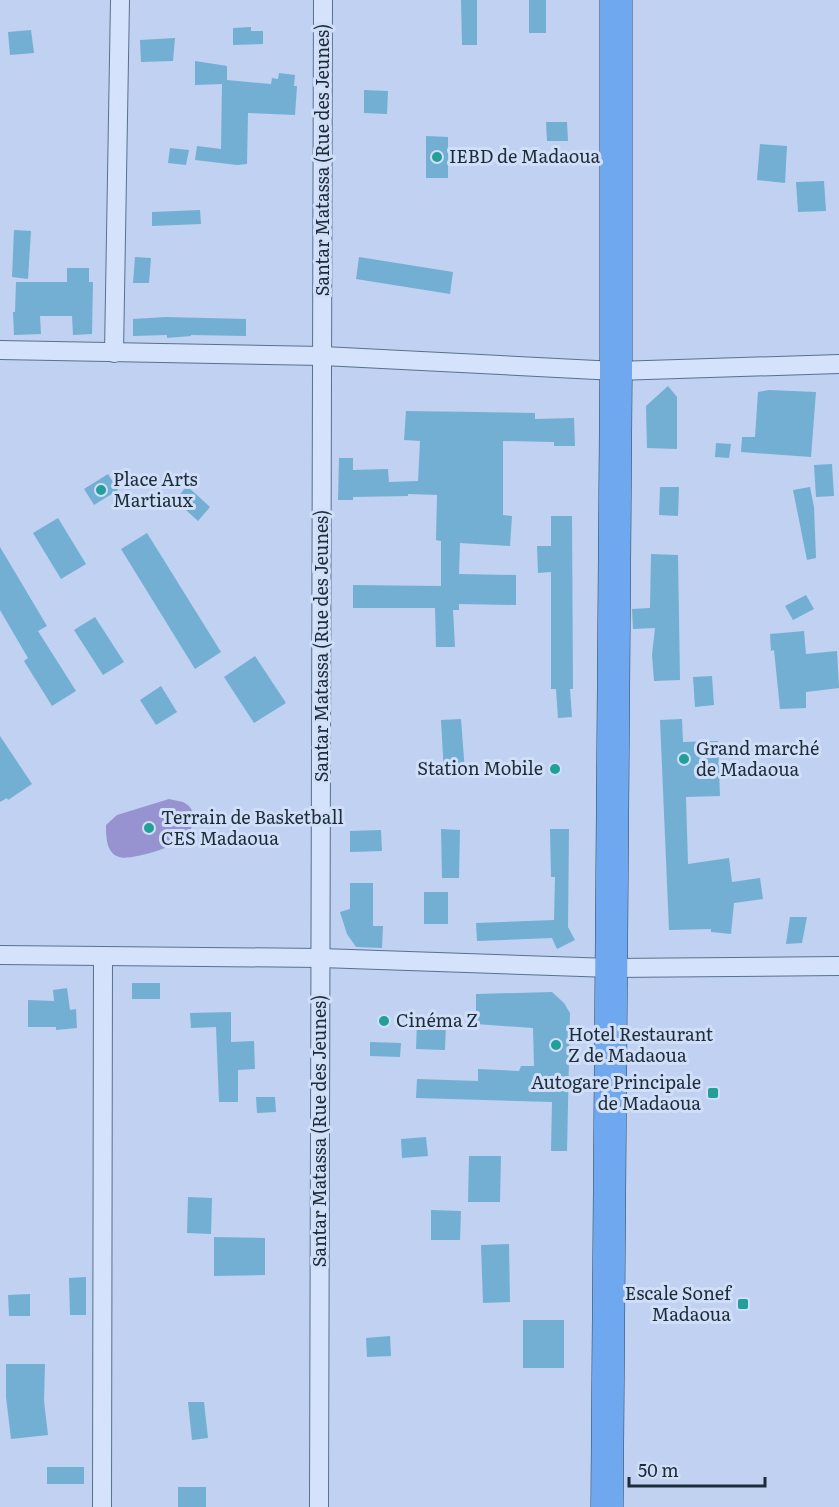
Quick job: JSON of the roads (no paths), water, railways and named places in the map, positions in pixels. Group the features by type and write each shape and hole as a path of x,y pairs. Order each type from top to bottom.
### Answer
{"highway":[{"path":"607,1507 616,371 616,0"}],"street":[{"path":"114,353 120,0"},
{"name":"Santar Matassa (Rue des Jeunes)","path":"319,1507 323,0"},
{"path":"0,350 323,356 616,371 839,364"},
{"path":"0,955 321,958 611,968 839,966"},
{"path":"102,1507 103,956"}],"place":[{"name":"IEBD de Madaoua","path":"437,157"},
{"name":"Place Arts Martiaux","path":"101,490"},
{"name":"Grand marché de Madaoua","path":"684,759"},
{"name":"Station Mobile","path":"555,769"},
{"name":"Terrain de Basketball CES Madaoua","path":"149,828"},
{"name":"Cinéma Z","path":"384,1021"},
{"name":"Hotel Restaurant Z de Madaoua","path":"556,1045"},
{"name":"Autogare Principale de Madaoua","path":"713,1093"},
{"name":"Escale Sonef Madaoua","path":"743,1304"}]}
